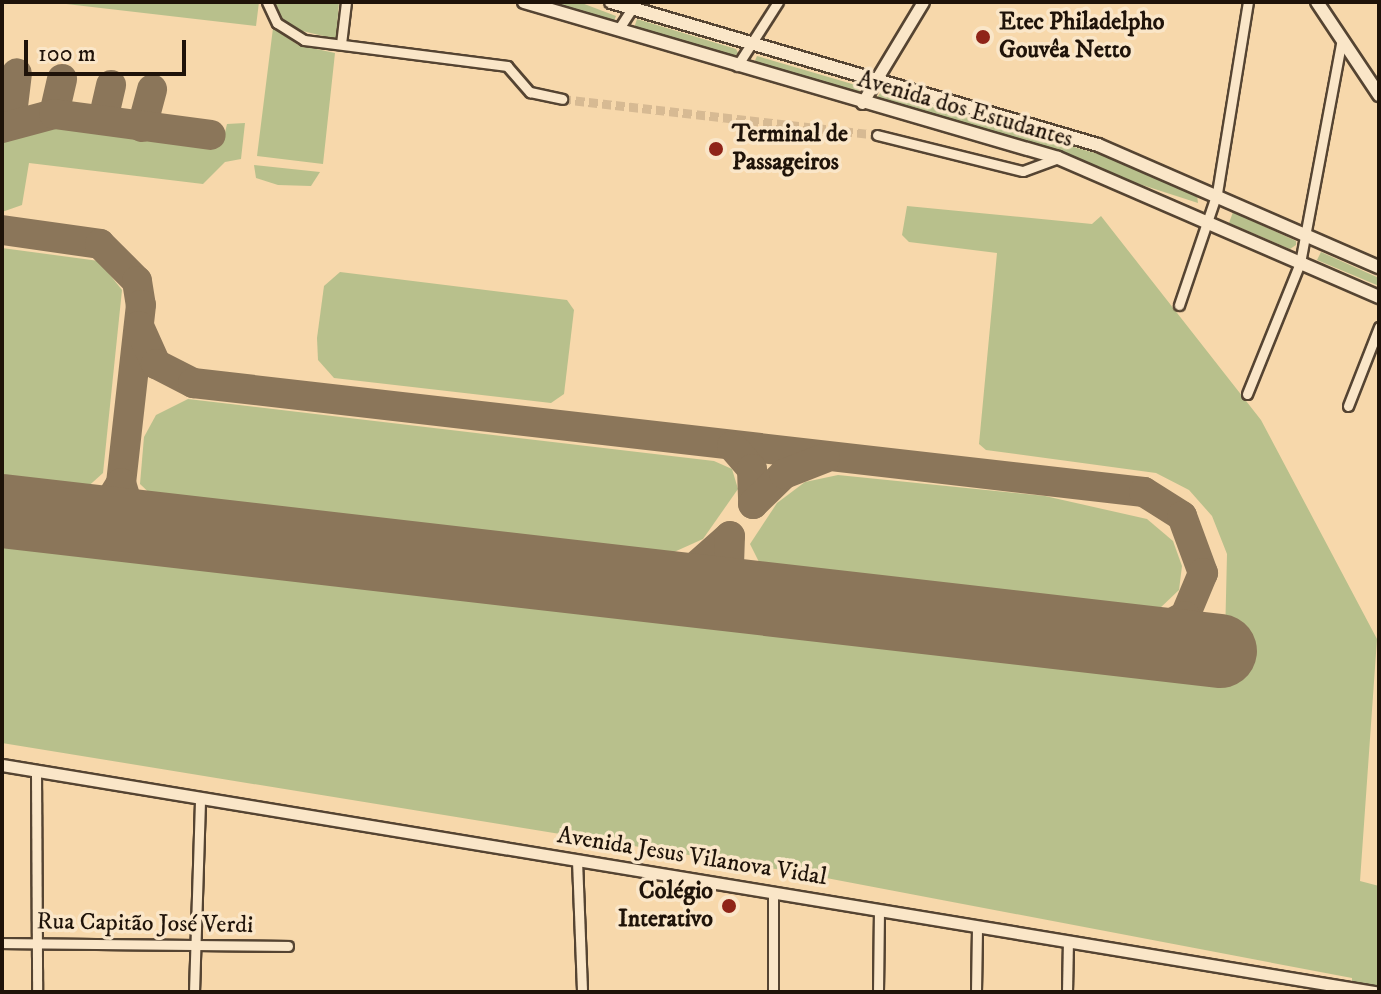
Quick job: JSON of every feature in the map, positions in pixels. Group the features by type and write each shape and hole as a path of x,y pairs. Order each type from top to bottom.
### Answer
{"main road":[{"name":"Avenida dos Estudantes","path":"524,2 1058,158 1379,297"},
{"name":"Avenida dos Estudantes","path":"611,2 634,5 1098,145 1217,193 1379,267"},
{"path":"1317,2 1379,95"}],"street":[{"path":"267,2 266,10 292,34 341,44 507,66 530,92 562,99"},
{"path":"341,44 346,2"},
{"path":"737,66 778,2"},
{"path":"862,103 923,2"},
{"path":"1179,305 1210,222 1217,193 1248,2"},
{"path":"618,30 634,5"},
{"path":"1247,394 1300,263 1342,39"},
{"path":"877,135 1023,171 1058,158"},
{"path":"1348,406 1379,327"},
{"name":"Avenida Jesus Vilanova Vidal","path":"2,765 1375,992"},
{"path":"36,771 37,992"},
{"path":"194,992 200,798"},
{"path":"577,860 582,992"},
{"path":"773,893 773,992"},
{"path":"878,992 879,910"},
{"path":"976,992 977,926"},
{"path":"1067,992 1068,941"},
{"name":"Rua Capitão José Verdi","path":"2,943 288,946"}],"green space":[{"path":"49,2 259,2 256,26"},
{"path":"274,2 339,2 336,39 294,29 272,10"},
{"path":"543,2 579,2 616,16 614,21"},
{"path":"637,19 736,49 738,53 731,59 634,28"},
{"path":"273,28 298,45 335,53 323,164 257,156"},
{"path":"757,56 859,86 860,92 754,63"},
{"path":"881,92 1109,157 1197,195 1198,203 876,99"},
{"path":"49,121 223,141 227,124 245,123 241,159 225,162 203,184 29,163 22,205 2,212 2,136"},
{"path":"254,165 320,172 311,186 278,185 256,178"},
{"path":"907,206 1092,224 1101,216 1261,420 1377,639 1360,881 1379,886 1379,992 1352,986 1352,978 800,873 2,743 2,541 1215,679 1225,638 1227,554 1212,516 1189,490 1156,473 986,450 979,444 997,253 909,242 902,235"},
{"path":"1233,212 1296,241 1296,245 1290,249 1229,223"},
{"path":"2,248 99,261 122,290 103,473 83,491 2,486"},
{"path":"1321,252 1379,278 1379,286 1317,260"},
{"path":"340,272 567,300 574,310 564,394 551,403 334,378 318,360 317,338 324,286"},
{"path":"188,399 714,461 732,469 738,489 703,539 654,561 159,502 140,484 144,437 156,415"},
{"path":"838,475 1045,496 1147,519 1173,541 1182,566 1179,590 1158,610 1137,613 764,572 750,544 777,503 805,482"}],"taxiway":[{"path":"11,123 17,73"},
{"path":"54,114 62,79"},
{"path":"103,120 111,85"},
{"path":"142,127 152,89"},
{"path":"2,128 54,114 211,135"},
{"path":"2,230 100,244 137,281 141,305 121,483"},
{"path":"139,326 156,364 193,383 1144,492 1182,516 1203,573 1185,616 1138,641"},
{"path":"732,446 752,469 753,504 784,474 825,458"},
{"path":"74,519 103,512 121,483 130,512 158,529"},
{"path":"632,586 685,576 730,536 729,574 763,601"}],"runway":[{"path":"2,511 1220,651"}],"tunnel":[{"path":"562,99 877,135"}],"place":[{"name":"Etec Philadelpho Gouvêa Netto","path":"983,37"},
{"name":"Terminal de Passageiros","path":"716,149"},
{"name":"Colégio Interativo","path":"729,906"}]}
